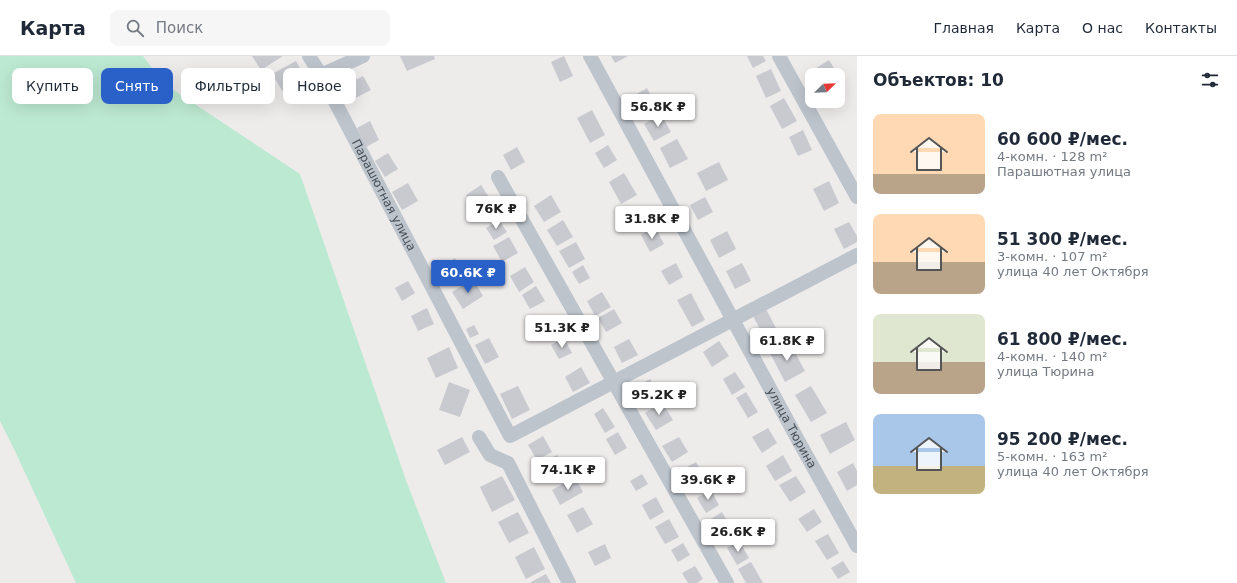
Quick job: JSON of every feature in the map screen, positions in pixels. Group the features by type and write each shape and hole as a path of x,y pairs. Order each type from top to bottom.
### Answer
{"street":[{"name":"Парашютная улица","path":"309,56 316,68"},
{"path":"338,68 363,56"},
{"name":"улица Тюрина","path":"590,56 857,546"},
{"path":"779,56 857,197"},
{"name":"Парашютная улица","path":"336,104 510,436 614,382"},
{"path":"498,177 727,583"},
{"path":"614,382 857,255"},
{"path":"479,437 490,455 508,463 569,583"}],"green space":[{"path":"0,56 143,56 152,68 101,68 101,104 173,104 173,90 181,95 181,104 195,104 300,174 407,483 446,583 76,583 0,421"}],"building":[{"path":"252,56 283,56 264,68 260,68"},
{"path":"400,56 434,56 435,59 407,71"},
{"path":"564,56 573,76 560,82 551,62"},
{"path":"611,56 628,56 615,63"},
{"path":"747,56 763,56 766,61 753,68"},
{"path":"829,60 834,68 816,68"},
{"path":"296,61 300,68 283,68"},
{"path":"283,68 283,92 275,79 275,72"},
{"path":"771,69 781,91 766,98 756,76"},
{"path":"363,76 371,90 356,98 356,80"},
{"path":"647,88 658,109 642,117 631,97"},
{"path":"784,98 797,121 782,129 770,106"},
{"path":"592,110 605,135 590,143 577,118"},
{"path":"661,114 671,132 654,141 644,124"},
{"path":"370,121 379,140 366,147 357,128"},
{"path":"803,130 812,150 798,156 789,137"},
{"path":"677,139 688,159 670,168 660,148"},
{"path":"608,145 617,160 604,168 595,153"},
{"path":"517,147 525,162 511,170 503,155"},
{"path":"388,153 398,169 385,177 375,161"},
{"path":"719,162 728,180 706,191 697,173"},
{"path":"624,173 637,195 621,204 609,182"},
{"path":"829,181 839,203 824,211 813,189"},
{"path":"408,183 418,201 402,210 392,192"},
{"path":"481,185 490,199 475,208 466,195"},
{"path":"551,195 561,212 544,222 534,206"},
{"path":"705,197 713,212 698,220 690,205"},
{"path":"644,206 653,222 636,231 628,215"},
{"path":"499,220 507,232 494,240 486,228"},
{"path":"563,220 573,237 557,246 547,230"},
{"path":"849,222 857,236 857,242 844,249 834,229"},
{"path":"655,227 664,244 650,252 641,235"},
{"path":"727,231 736,249 719,258 710,240"},
{"path":"509,237 518,253 502,262 493,246"},
{"path":"576,242 585,259 569,268 559,251"},
{"path":"455,258 463,272 442,284 434,270"},
{"path":"676,263 683,277 669,285 661,271"},
{"path":"742,263 751,281 735,289 726,271"},
{"path":"583,265 590,278 579,284 572,272"},
{"path":"525,267 534,282 519,292 510,276"},
{"path":"473,279 483,296 463,309 452,292"},
{"path":"408,281 415,293 402,301 395,288"},
{"path":"536,286 545,301 530,309 522,295"},
{"path":"602,292 611,307 595,316 587,301"},
{"path":"691,293 705,320 692,327 677,300"},
{"path":"427,308 434,324 418,331 411,316"},
{"path":"614,309 622,323 606,332 598,318"},
{"path":"766,309 777,330 764,337 753,316"},
{"path":"474,325 479,334 470,338 466,329"},
{"path":"489,338 499,357 485,364 475,345"},
{"path":"564,338 572,353 559,359 551,345"},
{"path":"629,339 638,355 622,363 614,347"},
{"path":"719,341 729,356 712,367 703,352"},
{"path":"790,343 805,371 785,382 770,353"},
{"path":"449,347 458,368 436,378 427,358"},
{"path":"581,367 590,383 573,392 565,377"},
{"path":"735,372 745,387 732,395 723,379"},
{"path":"650,379 660,396 642,406 632,389"},
{"path":"449,382 470,390 460,417 439,410"},
{"path":"518,386 530,410 512,419 500,394"},
{"path":"811,386 827,413 811,422 795,395"},
{"path":"746,392 758,412 748,418 736,398"},
{"path":"662,402 673,420 656,430 645,413"},
{"path":"603,408 615,427 605,433 594,414"},
{"path":"846,422 855,440 830,454 820,435"},
{"path":"768,428 777,443 762,453 752,437"},
{"path":"618,432 627,448 615,455 606,439"},
{"path":"543,436 552,452 537,460 528,445"},
{"path":"462,437 470,452 445,465 437,450"},
{"path":"679,437 688,452 672,462 662,446"},
{"path":"557,455 567,472 548,482 539,465"},
{"path":"783,455 792,471 775,481 766,466"},
{"path":"696,462 706,480 691,488 680,471"},
{"path":"853,463 857,471 857,485 847,491 837,472"},
{"path":"642,474 648,484 636,491 630,481"},
{"path":"502,476 515,500 492,512 480,487"},
{"path":"796,476 806,492 790,502 779,485"},
{"path":"575,477 583,492 560,505 552,490"},
{"path":"711,490 719,505 706,513 697,498"},
{"path":"656,497 664,512 650,520 642,505"},
{"path":"583,507 593,524 577,533 567,515"},
{"path":"814,509 822,522 807,532 798,519"},
{"path":"518,512 529,533 509,543 498,522"},
{"path":"722,512 736,536 725,543 711,519"},
{"path":"669,519 679,537 665,544 655,527"},
{"path":"828,534 839,553 827,560 815,541"},
{"path":"739,541 749,558 737,565 727,548"},
{"path":"683,543 690,555 678,562 671,550"},
{"path":"605,544 611,558 595,566 588,552"},
{"path":"534,547 545,569 526,579 515,557"},
{"path":"843,561 850,572 838,579 831,568"},
{"path":"751,562 763,583 746,583 738,569"},
{"path":"695,566 703,579 697,583 688,583 682,573"},
{"path":"546,574 551,583 531,583 531,582"}]}
